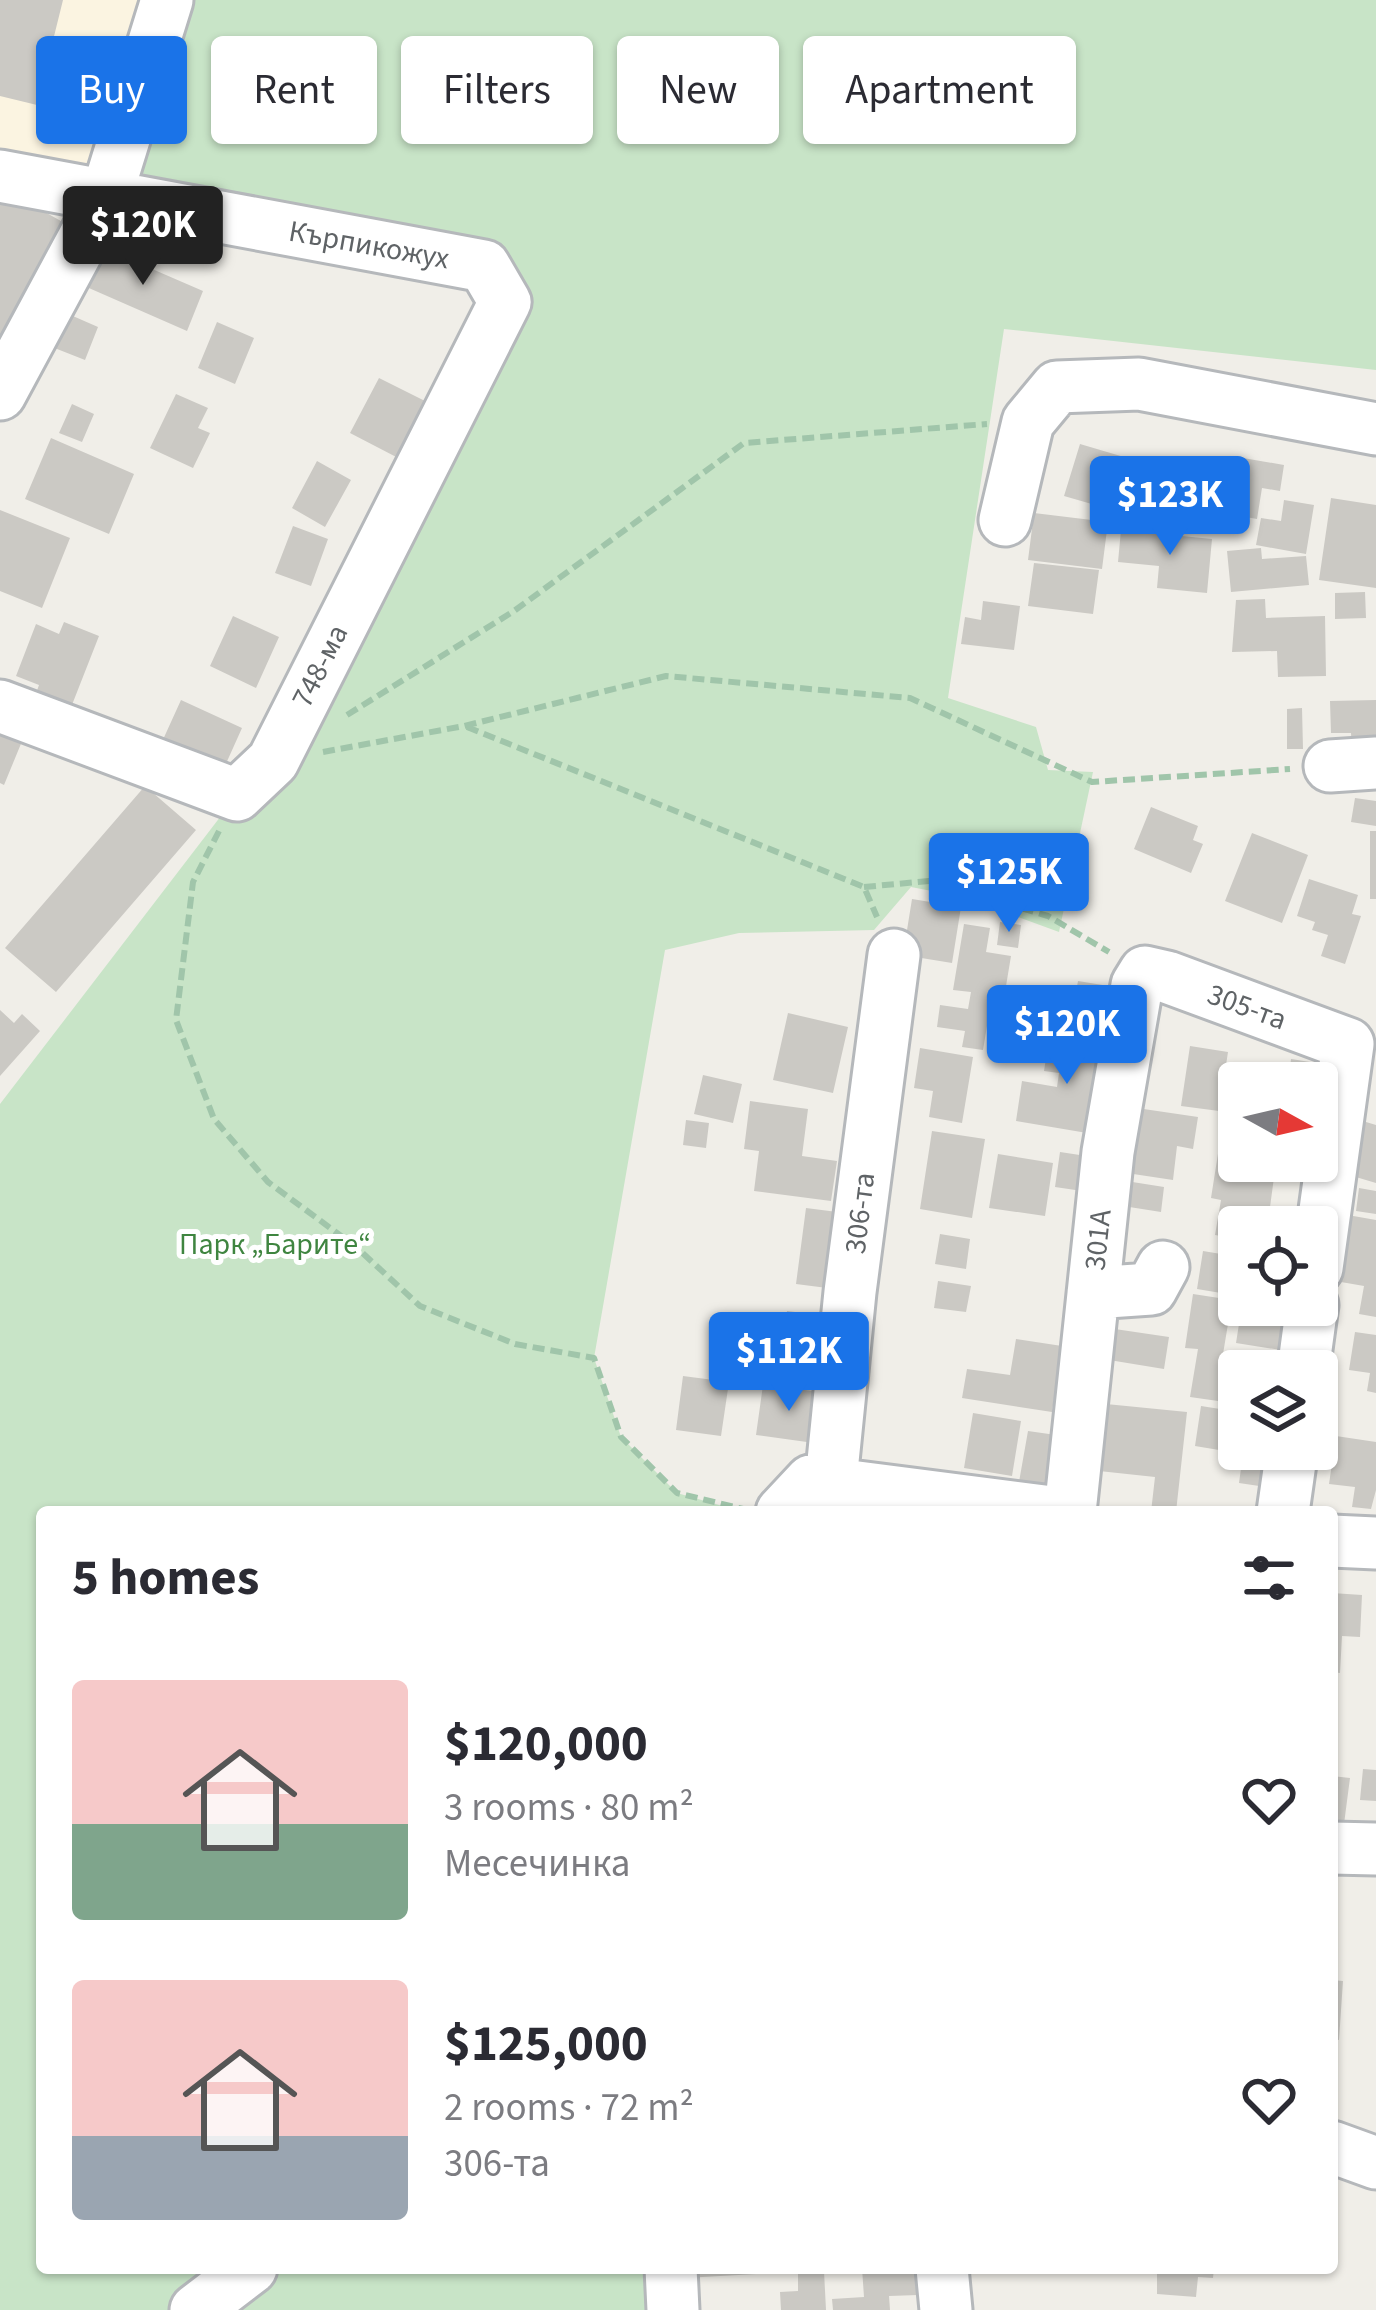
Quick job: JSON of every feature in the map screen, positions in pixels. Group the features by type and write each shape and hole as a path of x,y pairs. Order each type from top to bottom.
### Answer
{"street":[{"path":"0,394 106,197 167,0"},
{"name":"Кърпикожух","path":"0,176 484,266 505,302"},
{"name":"748-ма","path":"255,778 505,302"},
{"path":"1004,520 1028,422 1057,387 1139,384 1376,429"},
{"path":"0,706 255,778"},
{"name":"306-та","path":"831,1481 893,955"},
{"name":"305-та","path":"1145,972 1348,1044 1326,1206"},
{"name":"301А","path":"1071,1506 1108,1152 1137,985 1145,972"},
{"path":"1093,1293 1151,1289 1163,1267"},
{"path":"1284,1506 1289,1470"},
{"path":"786,1506 811,1481 1009,1506"},
{"path":"1338,1541 1376,1543"},
{"path":"1338,1848 1376,1849"},
{"path":"1338,2149 1376,2162"},
{"path":"196,2310 243,2274"},
{"path":"671,2274 673,2310"},
{"path":"943,2274 946,2310"}],"path":[{"path":"333,724 514,611 744,443 1028,422"},
{"path":"722,1506 677,1493 622,1436 594,1358 515,1344 420,1306 356,1247 268,1182 214,1119 176,1020 193,882 255,778 666,676 910,698 1092,782 1353,765"},
{"path":"464,726 864,886 928,881 1048,916 1145,972"},
{"path":"864,886 893,955"}],"shaded area":[{"path":"0,0 140,0 129,36 36,36 36,144 95,144 84,178 0,160"}],"green space":[{"name":"Парк „Барите“","path":"167,0 1376,0 1376,370 1004,329 948,698 1036,727 1048,770 1093,772 1059,932 963,897 911,887 874,930 739,933 665,950 594,1358 621,1437 677,1493 722,1506 36,1506 36,2274 671,2274 673,2310 0,2310 0,1104 237,795 504,302 484,266 106,197 122,144 187,144 187,36 156,36"}],"building":[{"path":"0,0 63,0 54,36 36,36 36,105 0,96"},
{"path":"0,198 27,202 68,225 0,348"},
{"path":"99,246 203,291 187,331 82,285"},
{"path":"66,313 98,327 85,360 52,347"},
{"path":"217,322 254,338 235,384 198,368"},
{"path":"379,378 431,404 402,460 350,433"},
{"path":"176,394 208,408 198,428 210,433 193,468 150,448"},
{"path":"72,404 94,414 82,442 59,433"},
{"path":"51,438 134,474 109,534 25,499"},
{"path":"1080,444 1124,457 1109,509 1064,496"},
{"path":"1243,458 1284,465 1280,491 1262,488 1257,519 1234,515"},
{"path":"1153,460 1234,474 1225,531 1144,517"},
{"path":"317,461 351,480 325,527 292,508"},
{"path":"1331,498 1376,505 1376,588 1319,580"},
{"path":"1284,500 1314,505 1306,554 1256,545 1261,518 1281,521"},
{"path":"0,510 70,538 42,608 0,591"},
{"path":"1034,513 1108,522 1102,569 1028,560"},
{"path":"293,526 328,539 311,586 275,573"},
{"path":"1121,530 1212,539 1207,593 1157,588 1159,566 1118,562"},
{"path":"1261,548 1262,559 1306,556 1309,585 1231,592 1227,551"},
{"path":"1034,563 1099,570 1093,614 1028,606"},
{"path":"1365,592 1366,618 1335,619 1335,593"},
{"path":"1265,599 1266,618 1325,616 1326,676 1278,677 1277,651 1232,652 1236,600"},
{"path":"983,601 1020,606 1014,650 961,644 965,617 981,620"},
{"path":"233,616 279,637 256,688 210,666"},
{"path":"64,622 99,636 68,715 33,702 39,685 16,676 36,624 59,634"},
{"path":"181,700 242,728 220,777 161,744"},
{"path":"1376,700 1376,752 1352,753 1351,733 1331,733 1330,701"},
{"path":"1302,708 1303,749 1287,749 1287,709"},
{"path":"0,724 25,734 4,785 0,783"},
{"path":"145,786 196,830 56,992 5,948"},
{"path":"1355,798 1376,801 1376,826 1351,822"},
{"path":"1151,807 1198,826 1193,840 1203,844 1191,873 1134,849"},
{"path":"1370,831 1376,831 1376,899 1370,899"},
{"path":"1252,833 1308,855 1282,923 1225,901"},
{"path":"1309,879 1358,895 1352,914 1361,916 1345,964 1321,956 1328,935 1312,930 1315,922 1297,916"},
{"path":"912,899 961,907 952,963 903,955"},
{"path":"1000,922 1021,925 1018,948 997,945"},
{"path":"964,924 990,928 986,952 1011,956 1004,998 992,996 983,1050 962,1047 965,1031 937,1027 940,1005 968,1009 971,992 953,990"},
{"path":"1078,981 1121,988 1114,1031 1070,1024"},
{"path":"0,1010 14,1023 22,1014 40,1031 0,1076"},
{"path":"788,1013 848,1027 833,1093 773,1080"},
{"path":"1065,1033 1108,1040 1093,1134 1016,1121 1022,1081 1057,1087 1059,1073 1044,1071 1048,1045 1063,1047"},
{"path":"1190,1046 1228,1052 1226,1062 1218,1062 1218,1111 1181,1106"},
{"path":"920,1048 973,1057 962,1123 929,1117 933,1091 914,1088"},
{"path":"703,1075 742,1084 733,1123 694,1114"},
{"path":"750,1101 808,1109 802,1156 837,1161 831,1201 754,1191 759,1151 744,1149"},
{"path":"1130,1107 1198,1117 1193,1149 1177,1146 1173,1180 1120,1172"},
{"path":"1356,1119 1376,1125 1376,1183 1339,1172"},
{"path":"686,1120 709,1123 706,1148 683,1145"},
{"path":"932,1131 985,1139 972,1218 920,1209"},
{"path":"1060,1152 1093,1157 1089,1192 1055,1187"},
{"path":"998,1154 1053,1163 1045,1216 989,1208"},
{"path":"1218,1154 1218,1182 1273,1182 1270,1206 1220,1206 1221,1200 1211,1198"},
{"path":"1126,1181 1164,1187 1161,1212 1123,1206"},
{"path":"1359,1188 1376,1191 1376,1214 1356,1211"},
{"path":"806,1208 845,1213 835,1289 796,1284"},
{"path":"1342,1214 1376,1220 1376,1317 1359,1314 1364,1286 1341,1282 1348,1235 1339,1234"},
{"path":"940,1234 970,1239 966,1269 935,1264"},
{"path":"1203,1251 1218,1254 1218,1292 1197,1289"},
{"path":"938,1281 971,1286 966,1312 934,1308"},
{"path":"1193,1294 1218,1298 1218,1326 1228,1326 1224,1350 1218,1350 1218,1401 1190,1397 1198,1349 1185,1348"},
{"path":"787,1311 827,1316 818,1379 779,1374"},
{"path":"1239,1326 1290,1326 1287,1350 1236,1343"},
{"path":"1108,1328 1169,1337 1164,1369 1103,1359"},
{"path":"1355,1332 1376,1335 1376,1393 1367,1391 1370,1373 1349,1370"},
{"path":"1016,1339 1062,1346 1052,1412 962,1398 967,1369 1010,1375"},
{"path":"683,1376 729,1382 721,1436 676,1430"},
{"path":"763,1385 821,1392 814,1443 756,1435"},
{"path":"1106,1404 1187,1412 1177,1506 1152,1506 1155,1477 1099,1471"},
{"path":"1201,1406 1218,1409 1218,1450 1195,1446"},
{"path":"973,1413 1021,1421 1012,1476 964,1468"},
{"path":"1028,1431 1070,1437 1057,1489 1019,1482"},
{"path":"1338,1436 1376,1442 1371,1509 1352,1507 1355,1487 1329,1484 1331,1470 1338,1470"},
{"path":"1241,1470 1269,1470 1266,1487 1239,1483"},
{"path":"1338,1593 1362,1595 1360,1637 1342,1636 1340,1673"},
{"path":"1363,1769 1376,1770 1376,1801 1360,1800"},
{"path":"1338,1777 1350,1778 1344,1824 1338,1823"},
{"path":"1338,1981 1343,1981 1338,2040"},
{"path":"685,2274 756,2274 685,2278"},
{"path":"798,2274 824,2274 826,2310 781,2310 780,2292 798,2291"},
{"path":"862,2274 916,2274 918,2295 889,2296 890,2310 833,2310 832,2299 864,2297"},
{"path":"1157,2274 1213,2274 1213,2278 1198,2277 1196,2297 1157,2294"}]}
